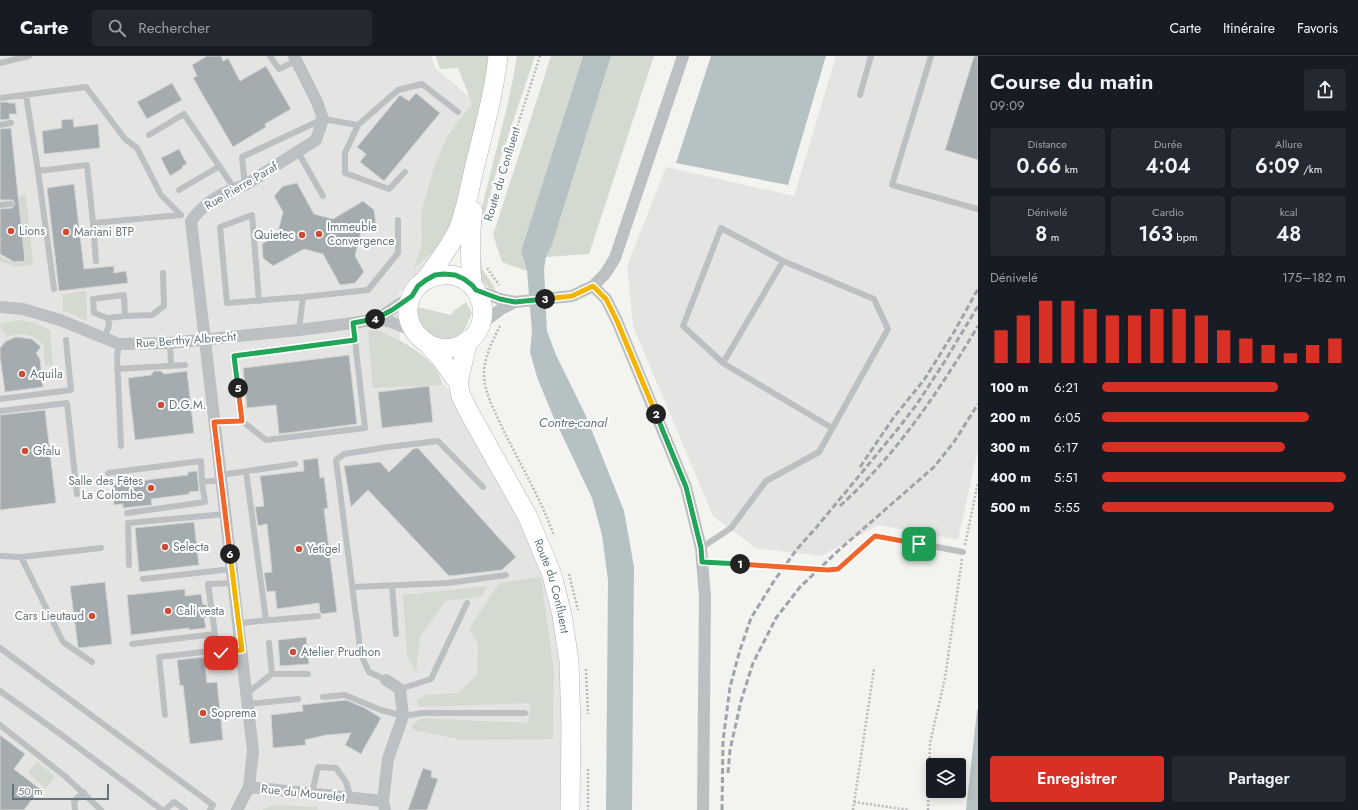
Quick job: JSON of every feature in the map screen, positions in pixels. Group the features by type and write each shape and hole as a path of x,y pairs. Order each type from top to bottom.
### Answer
{"main road":[{"path":"426,280 448,249 458,229 496,79 498,56"},
{"path":"474,288 469,255 470,227 495,124 508,56"},
{"path":"444,274 459,277 474,288 482,301 483,313 480,325 475,334 459,346 448,348 437,348 420,337 409,320 408,307 418,286 435,275 444,274"},
{"name":"Route du Confluent","path":"420,337 443,362 458,382 461,396 470,414 528,517 552,575 564,621 569,661 571,727 570,810"},
{"name":"Route du Confluent","path":"458,382 468,340"}],"street":[{"path":"480,325 501,309 519,302 572,296 593,286 605,274 615,258 683,56"},
{"path":"295,59 317,102 323,119"},
{"name":"Rue Pierre Paraf","path":"186,218 316,140 323,119"},
{"path":"186,218 205,339 242,650 253,751 250,787"},
{"path":"593,286 606,299 617,321 686,487 701,548 704,597 703,810"},
{"path":"474,288 500,299 519,302"},
{"name":"Rue Berthy Albrecht","path":"378,319 412,296"},
{"name":"Rue Berthy Albrecht","path":"0,307 23,309 60,320 118,344 170,343 299,330 378,319 391,322 420,337"},
{"path":"384,806 388,759 403,716 400,689 386,680"},
{"name":"Rue du Mourelet","path":"237,810 250,787 351,798 384,806"}],"lane":[{"path":"0,63 30,56"},
{"path":"270,56 279,69 295,59"},
{"path":"860,95 871,56"},
{"path":"932,56 892,185 978,209"},
{"path":"405,172 389,189 345,173 346,153 358,125 398,90 422,84 458,112"},
{"path":"0,98 86,87 125,139 137,148 161,195 186,218"},
{"path":"26,95 54,289"},
{"path":"149,135 184,114 220,166 239,186"},
{"path":"239,186 242,157 323,119 358,125"},
{"path":"0,125 11,123"},
{"path":"298,152 323,196"},
{"path":"38,171 87,165 96,261"},
{"path":"179,190 220,166"},
{"path":"0,205 11,204"},
{"path":"259,301 252,215 220,227 227,303 259,301 368,290 398,253 398,220"},
{"path":"93,223 186,218"},
{"path":"701,548 731,528 766,480 819,452 888,329 874,299 783,261 721,228 683,326 723,363 832,428"},
{"path":"723,363 783,261"},
{"path":"125,316 124,295 93,299 94,313 108,318 152,315 164,306 163,273"},
{"path":"299,330 303,296"},
{"path":"104,338 109,326 108,318"},
{"path":"214,422 242,421 266,440 365,428 353,323"},
{"path":"0,398 71,390 66,340"},
{"path":"242,421 234,356 355,340"},
{"path":"170,343 171,366"},
{"path":"118,344 117,369 121,446"},
{"path":"117,369 186,365"},
{"path":"0,410 67,402 78,494"},
{"path":"386,680 369,672 361,655 336,460 344,454 438,441 483,487"},
{"path":"108,473 201,461 205,502 127,513"},
{"path":"202,482 246,471 295,464"},
{"path":"246,471 266,620"},
{"path":"129,565 128,522 225,514"},
{"path":"702,562 828,570 838,569 875,536 964,552"},
{"path":"0,556 21,558 101,548"},
{"path":"21,558 63,642 92,662"},
{"path":"143,579 232,569"},
{"path":"353,587 448,583 506,576"},
{"path":"132,644 216,634 208,584 234,583"},
{"path":"392,586 396,634"},
{"path":"400,689 431,679 467,603"},
{"path":"238,623 318,616"},
{"path":"269,643 272,674"},
{"path":"0,648 213,805 210,810"},
{"path":"165,715 159,657 212,650 221,653 242,650"},
{"path":"247,699 272,674 308,674"},
{"path":"0,691 164,810 174,802 185,810"},
{"path":"322,697 345,695 381,710 403,716 423,713 525,714"},
{"path":"247,699 298,699"},
{"path":"0,725 84,792 101,810"},
{"path":"312,793 318,767 336,768 346,782 351,798"},
{"path":"75,810 74,801 84,792"}],"path":[{"name":"Route du Confluent","path":"489,217 540,56"},
{"path":"485,261 487,268 500,290"},
{"path":"928,810 930,743 945,678 964,552 978,482"},
{"path":"853,810 874,669"},
{"path":"853,802 908,810"}],"shaded area":[{"path":"0,56 431,56 435,68 478,104 455,212 437,254 399,293 400,340 422,357 454,397 522,521 553,607 563,694 564,810 0,810"},
{"path":"436,56 492,56 459,210 436,249 414,268 422,243 421,214 434,167 448,135 472,104 458,68 440,69"},
{"path":"517,56 535,56 497,169 480,231 481,211 506,111"},
{"path":"551,56 583,56 521,251 527,271 502,262 493,235"},
{"path":"611,56 654,56 589,254 546,257 552,245"},
{"path":"836,56 978,56 978,449 958,540 879,525 821,556 756,548 713,516 633,326 627,266 666,167 794,196"},
{"path":"26,194 33,265 14,267 0,261 0,256 14,263 26,262 17,197"},
{"path":"478,258 496,292 483,282 479,274"},
{"path":"86,291 87,321 62,310 63,294"},
{"path":"466,302 472,313 463,331 454,337 444,338 433,335 425,329 418,316 417,307 451,315"},
{"path":"17,320 36,323 50,330 53,365 45,366 43,344 35,338 26,334 18,334 7,337 0,327 0,324"},
{"path":"377,330 417,351 434,367 440,376 442,385 373,388 368,331"},
{"path":"541,577 554,673 553,739 462,740 413,730 412,725 422,718 527,723 531,703 425,707 418,706 417,699 426,695 458,693 477,674 478,644 469,629 499,583"},
{"path":"488,586 481,597 445,601 420,637 416,672 407,656 403,595"},
{"path":"37,762 55,776 46,789 28,773"},
{"path":"274,805 317,807 318,810 262,810"}],"water":[{"name":"Contre-canal","path":"583,56 611,56 552,245 546,257 544,269 547,331 556,355 586,416 624,511 634,567 632,810 606,810 608,580 602,535 592,498 553,416 537,377 530,352 532,331 527,271 521,251"},
{"path":"711,56 826,56 788,185 676,163"},
{"path":"978,708 978,810 966,810 977,711"}],"building":[{"path":"207,56 221,56 223,61 228,58 240,81 266,66 291,109 265,124 266,127 233,147 193,78 197,76 192,65"},
{"path":"974,56 978,56 978,160 945,150"},
{"path":"172,83 182,100 147,119 137,102"},
{"path":"416,93 440,113 384,181 360,162 366,154 357,147 400,95 409,101"},
{"path":"0,102 15,103 17,114 9,114 10,119 0,120"},
{"path":"73,119 74,127 98,124 100,148 44,154 42,131 62,128 61,120"},
{"path":"11,128 25,261 14,262 0,254 0,209 12,208 15,204 13,200 0,200 0,129"},
{"path":"179,149 187,164 182,166 183,168 170,176 161,158"},
{"name":"Immeuble Convergence","path":"297,183 314,214 333,219 363,201 374,210 376,224 361,232 355,256 364,272 355,283 340,285 323,254 304,249 273,266 263,258 262,244 277,235 283,212 274,196 283,186"},
{"name":"Mariani BTP","path":"74,184 84,269 114,266 114,273 126,271 128,283 59,291 47,188"},
{"name":"Aquila","path":"16,337 32,339 41,347 36,353 40,359 43,387 5,392 0,348 6,341"},
{"path":"349,355 357,424 279,434 276,405 247,408 243,368"},
{"name":"D.G.M.","path":"154,371 161,371 164,374 187,371 194,433 135,440 128,378 151,375"},
{"path":"429,386 433,422 382,428 378,392"},
{"name":"Gfalu","path":"45,410 56,503 0,510 0,415"},
{"path":"418,448 516,557 502,570 449,576 368,490 351,507 344,466 380,462 389,472 413,449"},
{"name":"Yetigel","path":"318,458 320,478 324,477 328,508 324,509 337,612 322,614 320,612 319,603 277,609 275,591 267,592 264,573 272,572 267,524 258,526 255,507 264,506 260,476 304,471 303,460"},
{"name":"Salle des Fêtes La Colombe","path":"197,471 199,491 189,492 190,494 151,499 152,505 123,508 123,504 114,505 112,484 188,475 188,472"},
{"name":"Selecta","path":"194,522 199,565 139,572 135,528"},
{"name":"Cars Lieutaud","path":"105,582 112,644 79,648 70,586"},
{"name":"Cali vesta","path":"185,589 185,596 201,594 203,605 206,604 208,617 204,617 206,628 189,630 189,628 131,635 127,595"},
{"name":"Atelier Prudhon","path":"306,637 309,664 280,666 278,640"},
{"name":"Soprema","path":"204,657 207,683 217,682 223,740 190,744 183,685 180,686 177,660"},
{"path":"346,700 365,708 381,718 361,754 345,745 351,733 326,735 305,740 306,745 273,748 271,715 303,711 302,705"},
{"path":"0,735 25,754 14,769 40,789 24,810 0,810"},
{"path":"423,768 432,771 431,777 438,779 427,810 408,810"}],"railway":[{"path":"860,467 894,417 924,380 954,332 978,289"},
{"path":"722,810 723,741 730,687 740,650 751,618 774,581 797,549 917,404 978,306"},
{"path":"840,506 880,465 916,421 978,326"},
{"path":"728,773 730,750 741,701 753,663 776,618 800,587 839,550 934,467 954,442 978,404"}],"place":[{"name":"Lions","path":"11,231"},
{"name":"Mariani BTP","path":"66,232"},
{"name":"Immeuble Convergence","path":"319,234"},
{"name":"Quietec","path":"302,235"},
{"name":"Aquila","path":"22,374"},
{"name":"D.G.M.","path":"161,405"},
{"name":"Gfalu","path":"25,451"},
{"name":"Salle des Fêtes La Colombe","path":"151,488"},
{"name":"Selecta","path":"165,547"},
{"name":"Yetigel","path":"299,549"},
{"name":"Cali vesta","path":"168,611"},
{"name":"Cars Lieutaud","path":"92,616"},
{"name":"Atelier Prudhon","path":"293,652"},
{"name":"Soprema","path":"203,713"}],"route":[{"path":"221,653 242,650 214,422 242,421 234,356 355,340 353,323 378,319 412,296 418,286 435,275 455,275 464,279 476,290 500,299 515,302 572,296 593,286 606,299 617,321 686,487 701,548 702,562 828,570 838,569 875,536 919,544"}]}
